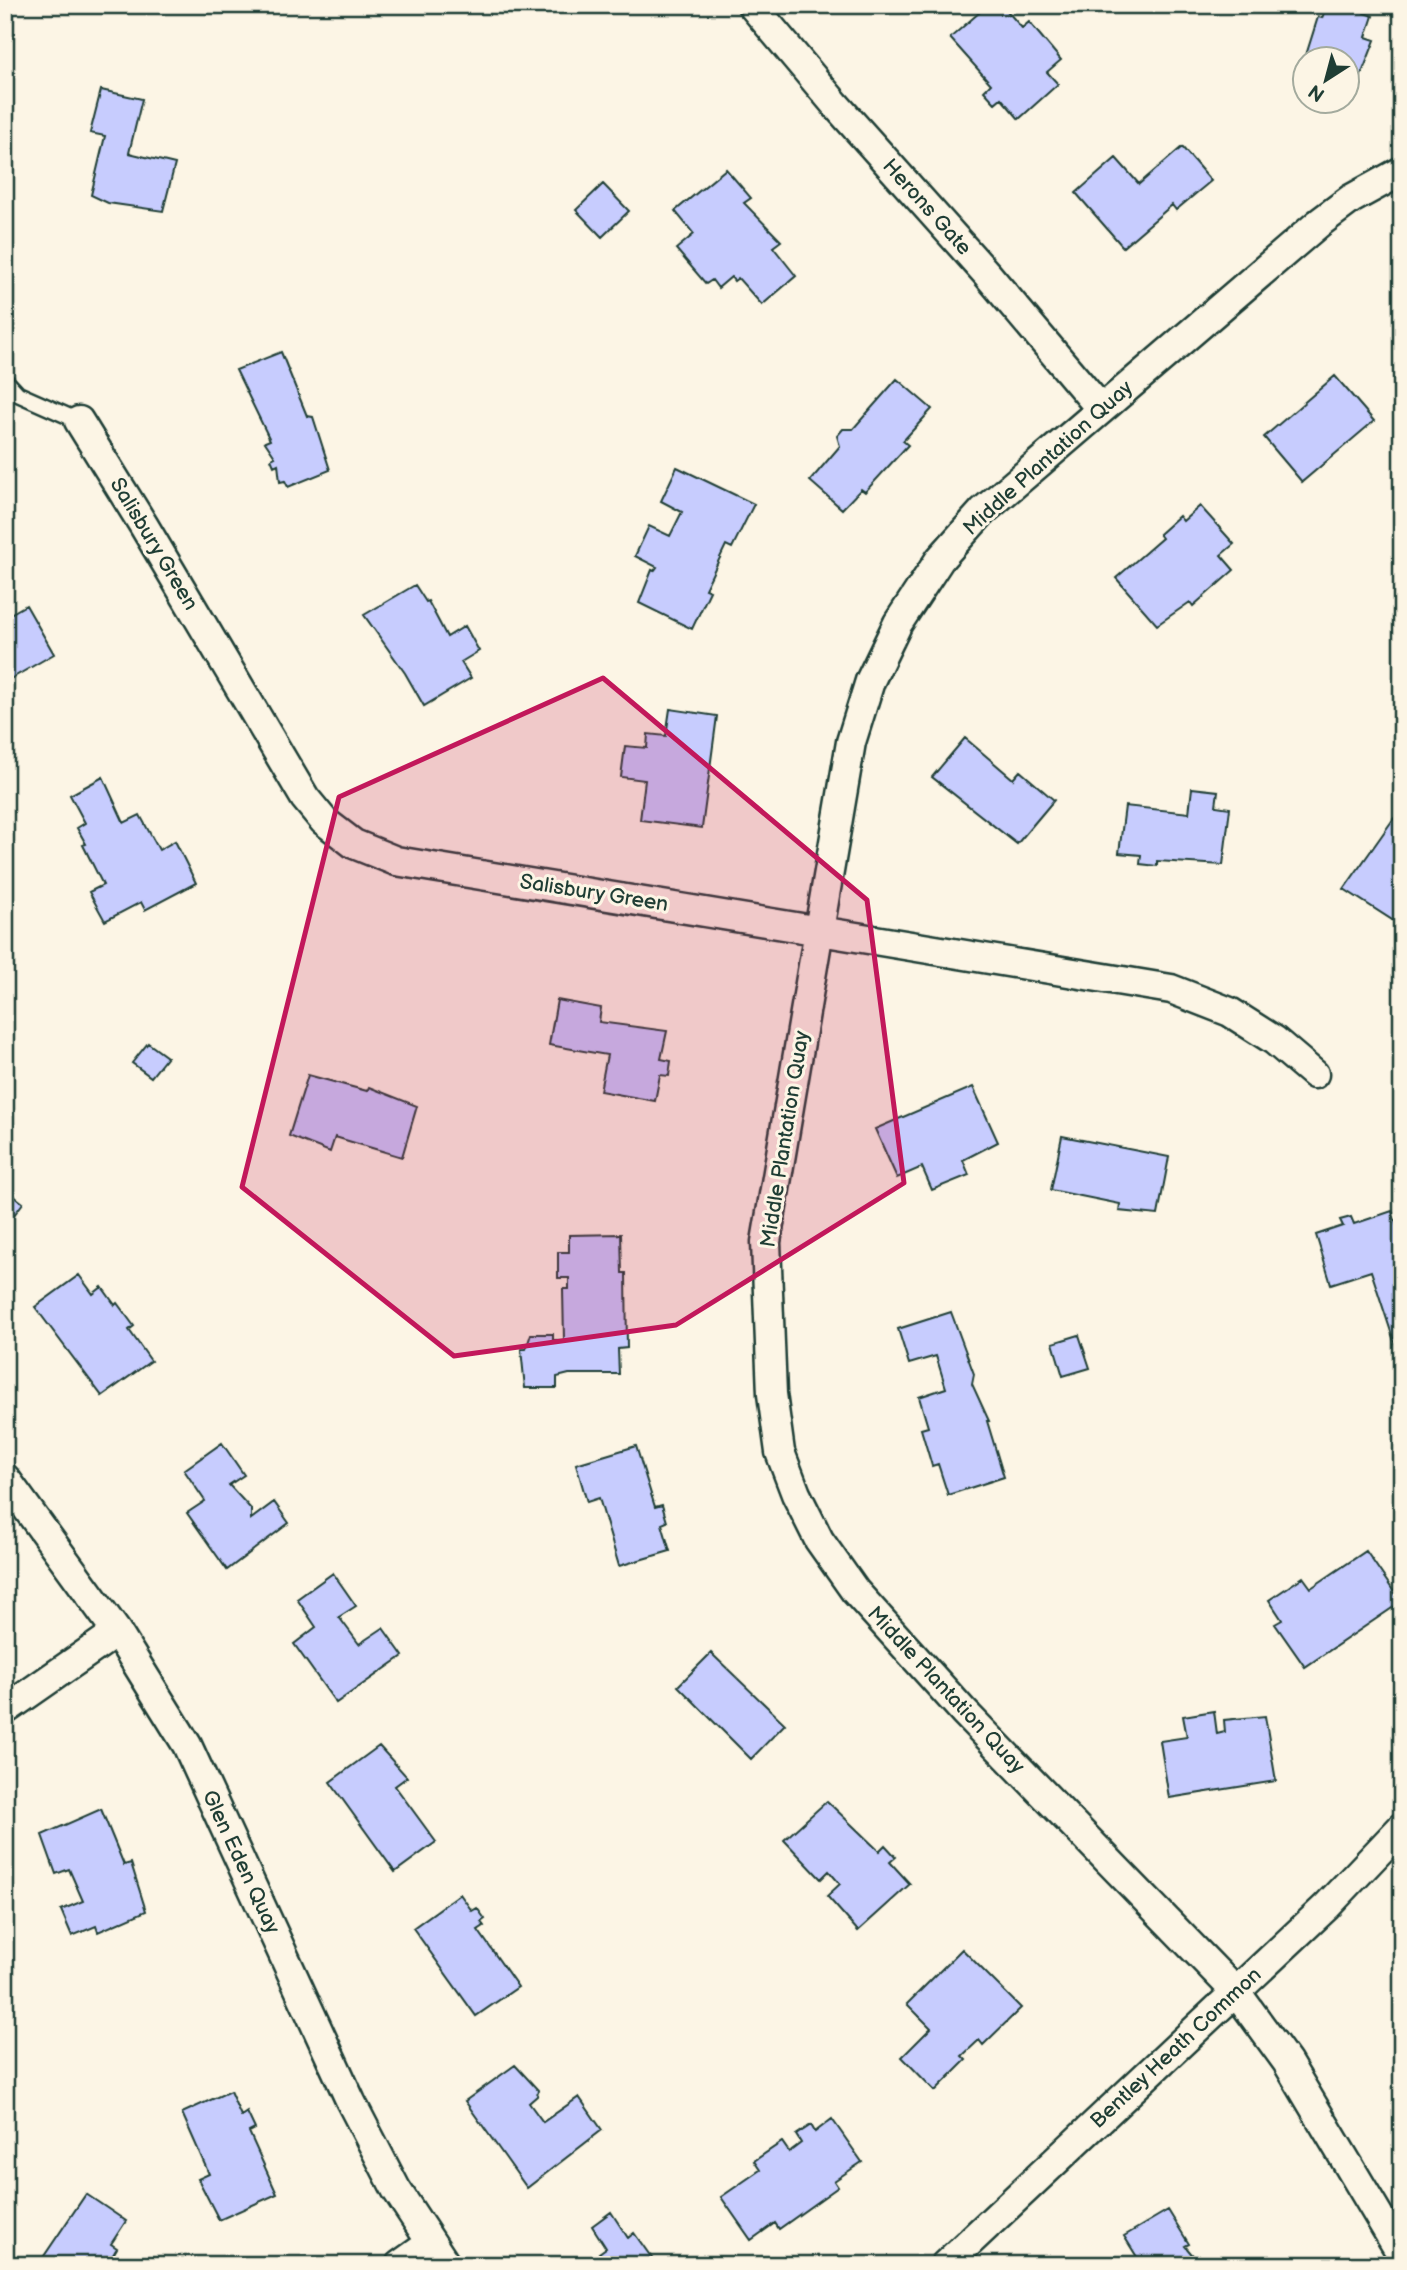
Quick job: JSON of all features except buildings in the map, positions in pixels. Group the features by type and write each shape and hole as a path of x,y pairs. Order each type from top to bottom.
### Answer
{"street":[{"name":"Herons Gate","path":"752,5 1101,409"},
{"name":"Middle Plantation Quay","path":"1402,171 1351,199 1319,223 983,511 940,559 898,623 870,681 851,743 766,1242 772,1394 780,1452 796,1494 819,1539 855,1591 964,1712 1236,1992 1287,2062 1402,2255"},
{"name":"Salisbury Green","path":"79,421 304,798 324,821 354,844 396,861 1171,989 1230,1012 1274,1040 1314,1074"},
{"name":"Glen Eden Quay","path":"5,1478 117,1632 187,1745 351,2102 396,2189 439,2254"},
{"path":"5,1710 117,1632"},
{"name":"Bentley Heath Common","path":"945,2265 1327,1906 1402,1827"},
{"path":"400,2265 439,2254"}],"lane":[{"path":"5,380 18,394 79,421"}],"highlighted area":[{"path":"603,678 867,900 904,1183 676,1325 454,1356 242,1187 339,797"}]}
